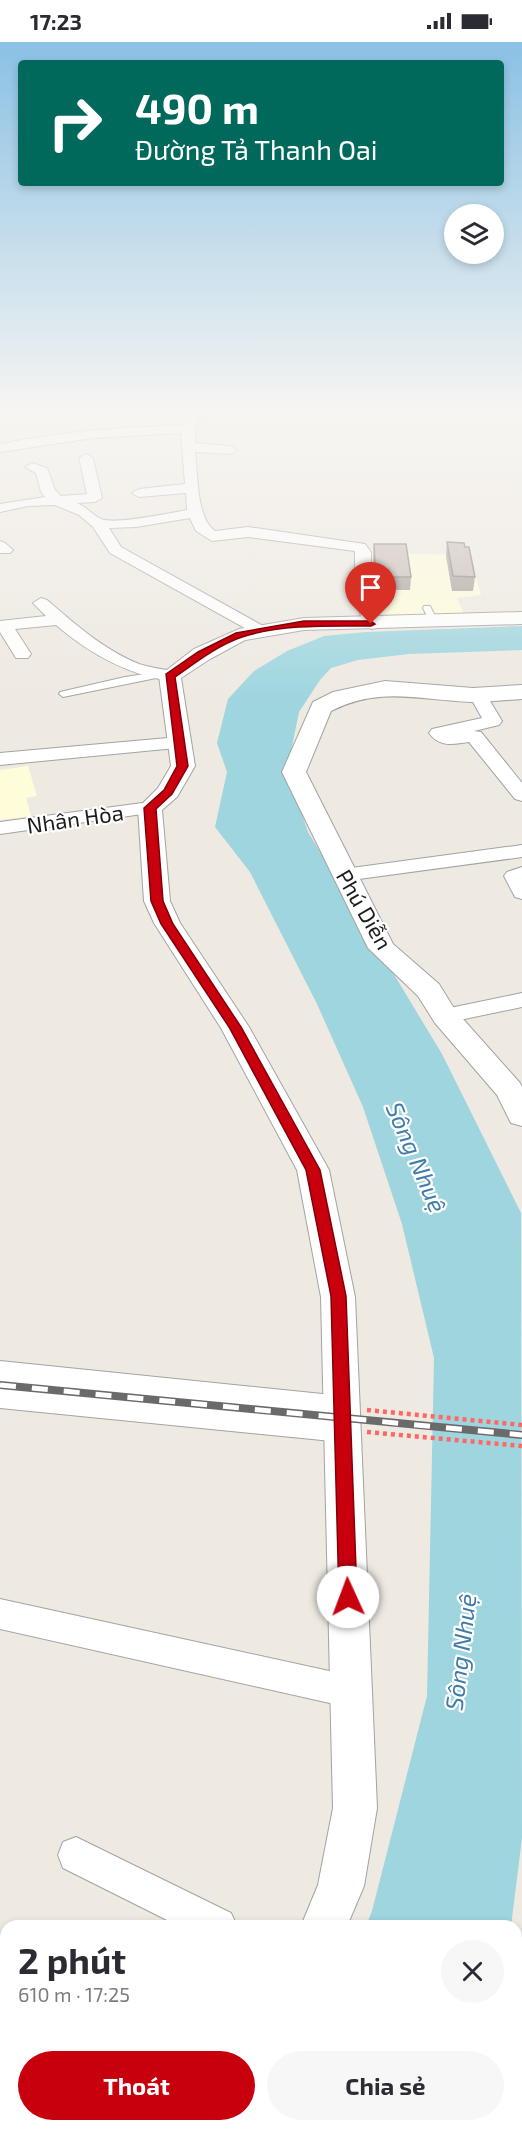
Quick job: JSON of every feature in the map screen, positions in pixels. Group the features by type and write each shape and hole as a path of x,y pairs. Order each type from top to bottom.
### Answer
{"street":[{"path":"74,507 84,512 99,524 115,550 259,631"},
{"path":"194,507 201,528 212,536 248,532 360,547 363,552 363,592 371,624"},
{"path":"99,524 136,523 195,513"},
{"path":"41,603 59,620 124,664 164,676 230,639 259,631 304,624 371,624 431,615 522,618"},
{"path":"22,654 3,626 59,620"},
{"path":"164,676 183,766 168,792 150,808 157,901 167,924 235,1027 313,1170 338,1296 356,1420 352,1692 355,1808 341,1886 327,1920"},
{"name":"Phú Diễn","path":"478,695 386,688 341,697 321,707 294,772 382,948 429,990 446,1016 516,1089 522,1115"},
{"path":"522,692 478,695 493,721 438,733 444,739 474,736 522,795"},
{"path":"0,759 179,742"},
{"name":"Nhân Hòa","path":"0,828 150,808"},
{"path":"344,875 522,851"},
{"path":"522,873 513,876 522,893"},
{"path":"446,1016 522,1000"},
{"path":"0,1373 184,1390 356,1420"},
{"path":"0,1396 356,1420"},
{"path":"0,1614 352,1692"},
{"path":"76,1855 206,1920"}],"lane":[{"path":"63,694 125,680 164,676"}],"path":[{"path":"356,1420 522,1425"},
{"path":"356,1420 522,1446"}],"shaded area":[{"path":"367,553 470,555 481,595 457,598 466,618 383,619 374,594"},
{"path":"28,766 37,796 26,798 31,816 0,820 0,770"}],"water":[{"name":"Sông Nhuệ","path":"522,626 522,650 409,654 358,660 331,668 320,680 299,712 287,771 308,832 442,1054 521,1213 522,1838 512,1920 368,1920 427,1696 434,1358 402,1224 363,1107 317,1004 250,872 215,827 227,772 217,743 228,699 254,671 287,651 324,636 366,632"}],"building":[{"path":"447,542 464,543 465,547 469,547 475,577 453,576"},
{"path":"374,544 406,544 411,577 376,577"}],"railway":[{"path":"0,1385 522,1435"}],"route":[{"path":"348,1597 338,1296 313,1170 235,1027 167,924 157,901 150,808 168,792 183,766 170,676 202,654 239,635 304,624 371,624"}]}
